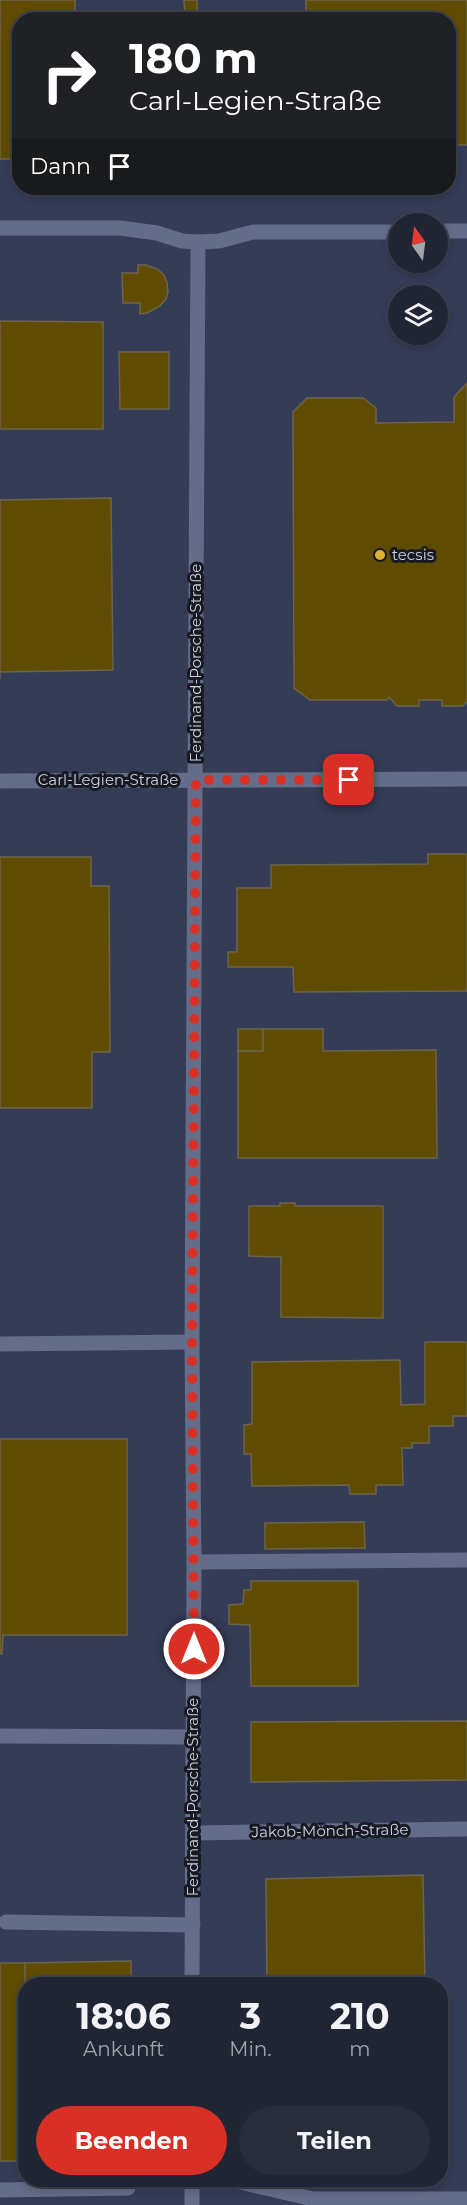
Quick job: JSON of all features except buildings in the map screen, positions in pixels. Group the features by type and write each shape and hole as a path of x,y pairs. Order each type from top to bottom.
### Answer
{"street":[{"path":"0,228 120,228 157,233 182,242 219,241 253,232 388,231"},
{"path":"448,231 467,231"},
{"name":"Ferdinand-Porsche-Straße","path":"192,1977 194,1562 192,1342 198,242"},
{"name":"Carl-Legien-Straße","path":"0,781 467,779"},
{"path":"0,1344 192,1342"},
{"path":"194,1562 467,1560"},
{"path":"0,1736 193,1737"},
{"name":"Jakob-Mönch-Straße","path":"193,1833 467,1829"},
{"path":"6,1923 193,1925"},
{"path":"192,2187 192,2205"},
{"path":"262,2187 314,2199 467,2199"},
{"path":"0,2190 128,2188"}],"shaded area":[{"path":"0,0 467,0 467,2205 0,2205"}],"place":[{"name":"tecsis","path":"380,555"}],"route":[{"path":"194,1649 192,1342 196,780 349,780"}]}
